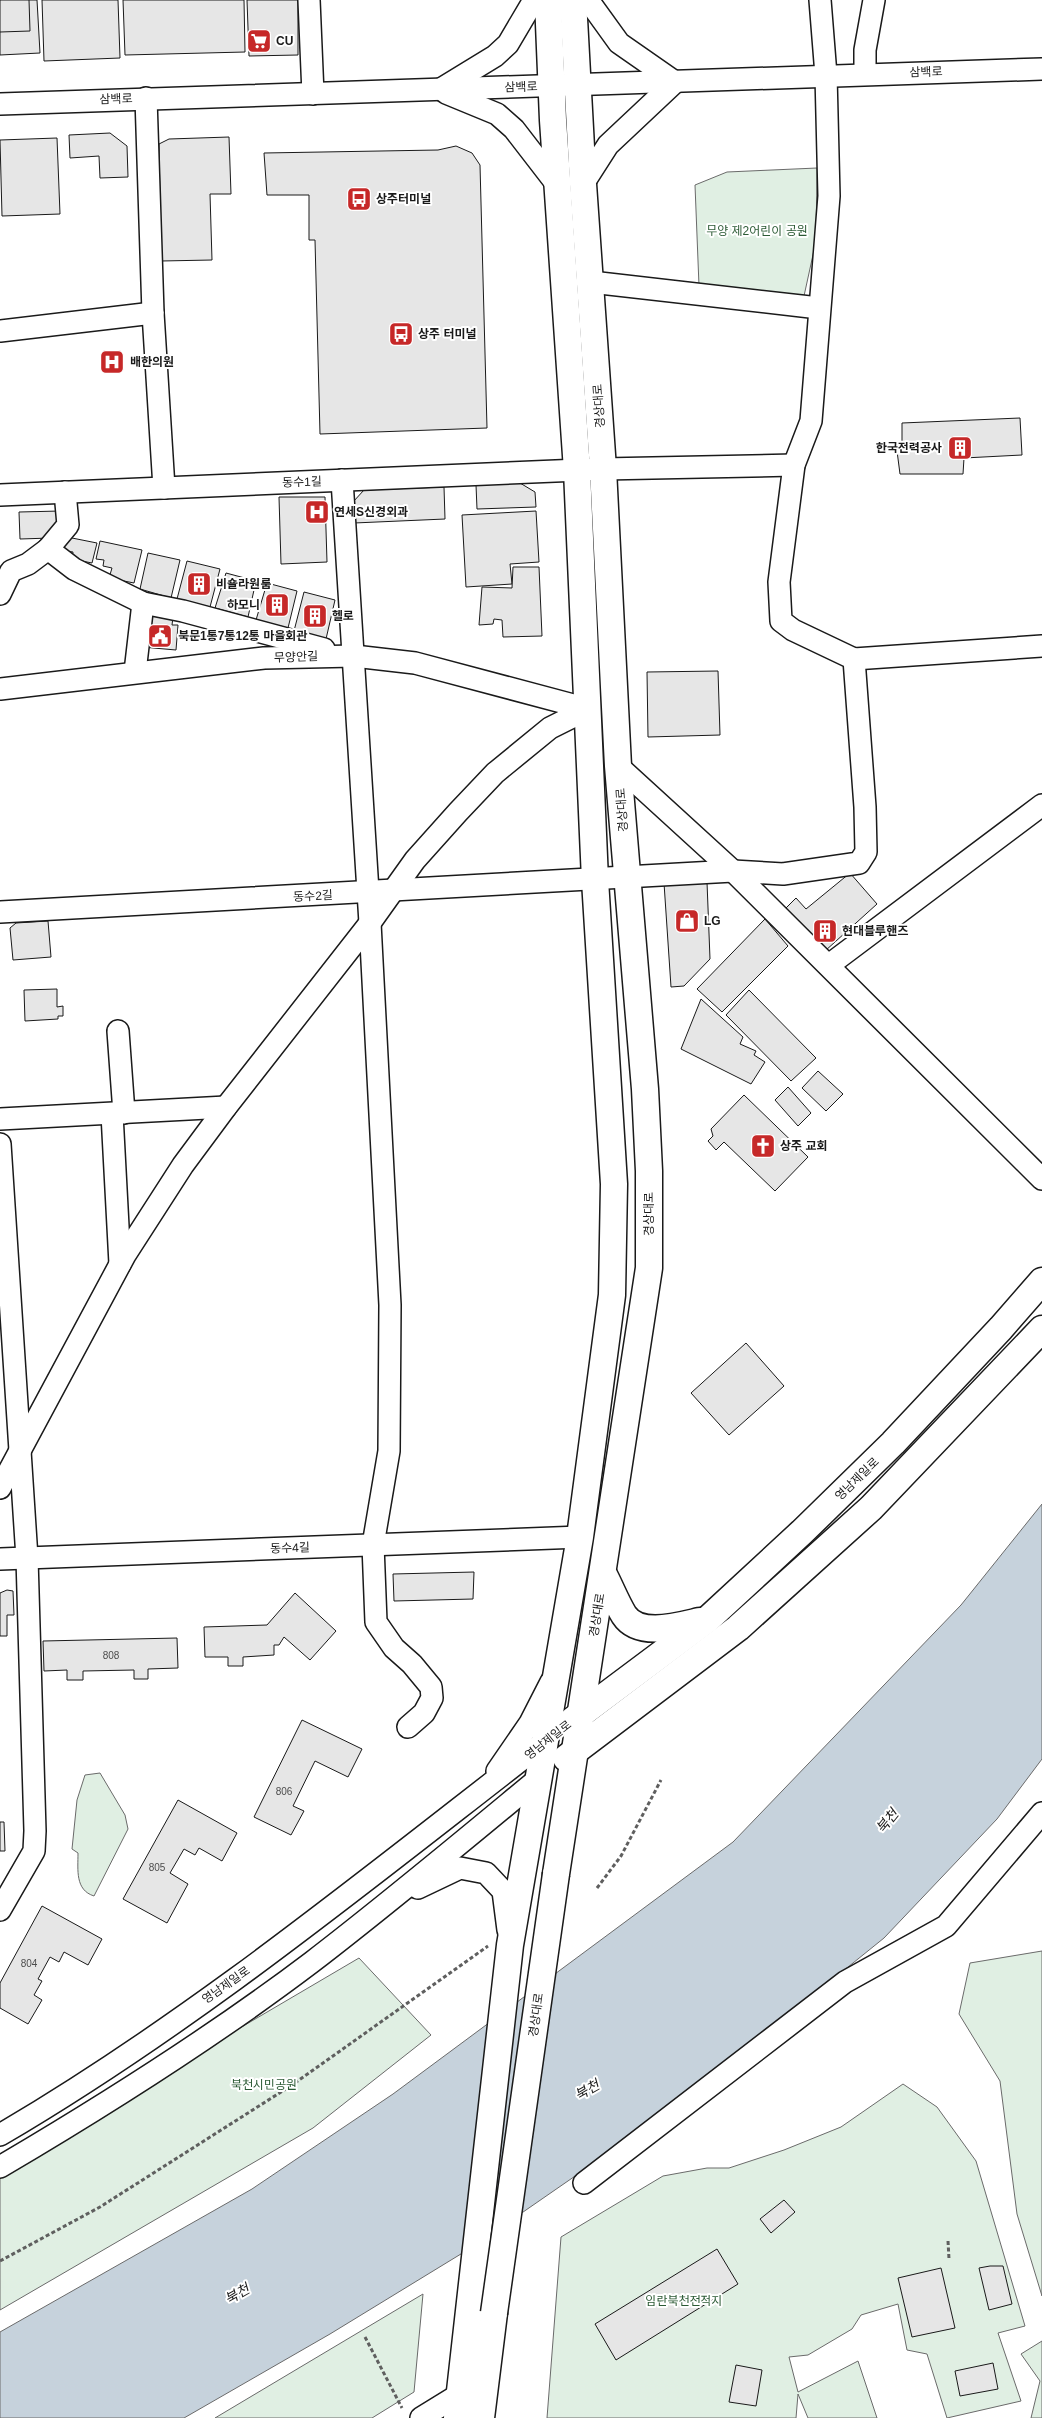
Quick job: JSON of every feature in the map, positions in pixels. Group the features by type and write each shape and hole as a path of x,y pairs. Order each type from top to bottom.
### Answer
{"main road":[{"name":"경상대로","path":"548,0 565,86"},
{"name":"경상대로","path":"481,2418 467,2400 464,2338 500,1945 538,1779 580,1536 612,1295 614,1184 595,880 577,470 570,185 565,86 573,0"},
{"name":"경상대로","path":"467,2400 494,2313 556,1874 604,1573 648,1268 649,1172 645,1089 618,766 603,469 591,282 570,185"},
{"name":"영남제일로","path":"543,1744 580,1714 708,1619 893,1443 1001,1328 1042,1281"},
{"name":"영남제일로","path":"538,1779 669,1682 738,1628 871,1508 1042,1329"},
{"path":"604,1573 625,1616 638,1627 658,1628 708,1619"}],"street":[{"path":"309,0 314,94"},
{"path":"439,90 495,56 508,44 534,0"},
{"path":"439,90 496,114 514,129 570,185 608,145 676,82 619,44 588,0"},
{"path":"820,0 826,75 829,196 810,421 794,465 780,582 781,621 793,630 854,658 1042,646"},
{"path":"865,73 865,50 874,0"},
{"name":"삼백로","path":"0,104 565,86 865,73 1042,68"},
{"path":"146,98 153,313 164,488"},
{"path":"591,282 819,308"},
{"path":"0,331 153,313"},
{"name":"동수1길","path":"0,495 603,469 794,465"},
{"path":"342,480 370,923 390,1305 389,1452 373,1545 376,1622 394,1648 412,1664 431,1687 432,1698 424,1713 408,1727"},
{"path":"0,594 5,570 28,564 48,549 68,525 65,492"},
{"path":"48,549 74,569 143,603 183,611 286,640 354,656"},
{"path":"135,672 143,603"},
{"name":"무양안길","path":"0,689 264,658 354,656 415,663 588,709"},
{"name":"동수2길","path":"0,912 368,893 733,871 783,874 859,863 866,852 865,807 854,658"},
{"path":"0,1488 120,1264 183,1165 226,1107 370,923 415,860 495,773 550,728 588,709"},
{"path":"618,766 733,871 1042,1179"},
{"path":"829,965 1042,805"},
{"path":"118,1031 120,1264"},
{"path":"0,1119 226,1107"},
{"path":"0,1144 27,1558 34,1851 0,1910"},
{"name":"동수4길","path":"0,1559 580,1536"},
{"path":"482,1791 530,1723 556,1673"},
{"name":"영남제일로","path":"0,2135 62,2099 277,1949 543,1744"},
{"name":"영남제일로","path":"0,2167 79,2120 229,2021 311,1963 393,1899 538,1779"},
{"path":"584,2183 845,1982 946,1926 1042,1813"},
{"path":"393,1899 460,1868 486,1872 503,1891 500,1945"},
{"path":"421,2418 467,2400"}],"path":[{"path":"597,1888 621,1856 661,1780"},
{"path":"0,2261 100,2207 292,2085 500,1945"},
{"path":"948,2241 949,2259"},
{"path":"365,2337 402,2408"}],"green space":[{"name":"무양 제2어린이 공원","path":"817,168 816,241 804,296 699,286 695,185 727,172"},
{"path":"100,1773 125,1815 128,1829 94,1896 83,1889 78,1872 78,1853 72,1849 77,1800 85,1775"},
{"path":"1042,1951 1042,2296 1017,2214 1000,2081 959,2014 970,1963"},
{"name":"북천시민공원","path":"359,1958 431,2035 313,2128 0,2310 0,2169"},
{"name":"임란북천전적지","path":"903,2084 937,2107 976,2161 1025,2326 998,2333 1021,2401 947,2418 927,2354 907,2350 898,2304 861,2315 852,2329 808,2355 789,2357 798,2392 858,2361 877,2418 808,2418 798,2394 796,2418 547,2418 561,2237 663,2176 707,2168 729,2168 784,2150 841,2127"},
{"path":"423,2294 414,2392 372,2418 215,2418"},
{"path":"1042,2341 1042,2418 1031,2418 1040,2381 1021,2354"}],"water":[{"name":"북천","path":"1042,1504 1042,1759 997,1819 884,1938 672,2109 474,2246 330,2334 184,2418 0,2418 0,2332 252,2189 393,2094 733,1842 961,1605"}],"building":[{"path":"0,0 37,0 40,53 0,55"},
{"path":"0,0 29,0 30,31 0,32"},
{"path":"42,0 118,0 120,58 44,61"},
{"path":"123,0 244,0 245,52 125,55"},
{"path":"247,0 298,0 298,55 249,56"},
{"path":"110,133 127,146 128,177 100,178 99,156 70,158 69,135"},
{"path":"229,137 231,194 210,194 212,260 161,261 159,144 169,139"},
{"path":"57,138 60,214 2,216 0,140"},
{"name":"상주 터미널","path":"456,146 472,153 480,165 487,428 320,434 315,240 309,240 309,195 267,195 264,153 438,150"},
{"name":"한국전력공사","path":"1020,418 1022,455 964,458 963,474 900,474 897,451 902,445 902,423"},
{"path":"520,483 535,492 536,507 477,509 476,485"},
{"path":"444,487 445,519 354,523 353,502 364,490"},
{"path":"279,497 325,497 327,562 281,564"},
{"path":"60,511 60,527 51,538 20,539 19,512"},
{"path":"536,511 539,562 510,564 512,584 466,587 462,515"},
{"path":"62,536 97,543 92,563 72,559 73,552 59,550"},
{"path":"100,541 142,550 134,583 109,578 112,568 103,566 104,560 96,559"},
{"path":"148,553 180,560 171,598 140,589"},
{"name":"비숄라원룸","path":"187,561 220,569 210,607 177,599"},
{"path":"513,567 539,567 542,636 503,637 502,620 494,619 493,624 479,625 482,587 512,588"},
{"path":"226,573 256,581 248,617 215,608"},
{"name":"하모니","path":"267,583 297,591 288,628 256,620"},
{"name":"헬로","path":"304,592 335,600 326,639 294,631"},
{"name":"북문1통7통12통 마을회관","path":"152,615 173,617 172,625 178,625 176,650 142,647"},
{"path":"718,671 720,735 648,737 647,672"},
{"name":"현대블루핸즈","path":"850,873 877,904 825,951 782,912 796,898 806,909"},
{"name":"LG","path":"707,882 710,959 684,986 671,987 664,883"},
{"path":"765,919 788,946 722,1012 697,989"},
{"path":"48,921 51,957 13,960 10,928 16,923"},
{"path":"57,989 57,1007 63,1006 63,1016 58,1016 58,1019 25,1021 24,990"},
{"path":"749,990 816,1058 791,1081 726,1015"},
{"path":"701,999 743,1037 740,1044 756,1051 754,1055 765,1062 751,1084 681,1049"},
{"path":"818,1071 843,1094 826,1111 802,1088"},
{"path":"788,1087 811,1113 798,1126 775,1100"},
{"name":"상주 교회","path":"744,1095 808,1157 775,1191 724,1142 716,1150 708,1141 713,1136 711,1129"},
{"path":"746,1343 784,1386 729,1435 691,1393"},
{"path":"474,1572 473,1599 394,1601 393,1574"},
{"path":"7,1590 13,1591 14,1615 7,1615 7,1636 0,1636 0,1593"},
{"path":"295,1593 336,1631 310,1660 284,1637 279,1645 274,1645 274,1655 243,1657 243,1666 228,1666 228,1657 205,1657 204,1627 267,1625"},
{"path":"177,1638 178,1668 148,1669 148,1679 134,1679 134,1670 83,1671 83,1680 67,1680 67,1670 44,1671 43,1641"},
{"path":"302,1720 362,1749 348,1777 315,1761 293,1806 304,1811 291,1835 254,1817"},
{"path":"178,1800 237,1833 222,1861 199,1848 195,1855 184,1849 170,1873 188,1884 167,1923 123,1899"},
{"path":"0,1822 4,1822 5,1851 0,1851"},
{"path":"42,1906 102,1939 88,1965 64,1952 59,1962 50,1957 38,1979 42,1981 34,1995 42,2000 28,2024 0,2008 0,1983"},
{"path":"784,2200 795,2212 771,2233 760,2219"},
{"path":"717,2249 738,2284 616,2360 595,2324"},
{"path":"1003,2266 1012,2304 989,2310 979,2268"},
{"path":"941,2268 955,2328 912,2337 898,2278"},
{"path":"993,2363 998,2389 960,2396 955,2371"},
{"path":"736,2365 762,2370 756,2406 729,2402"}],"place":[{"name":"CU","path":"259,41"},
{"name":"상주터미널","path":"359,199"},
{"name":"상주 터미널","path":"401,334"},
{"name":"배한의원","path":"112,362"},
{"name":"한국전력공사","path":"960,448"},
{"name":"연세S신경외과","path":"317,512"},
{"name":"비숄라원룸","path":"199,584"},
{"name":"하모니","path":"277,605"},
{"name":"헬로","path":"315,616"},
{"name":"북문1통7통12통 마을회관","path":"160,636"},
{"name":"LG","path":"687,921"},
{"name":"현대블루핸즈","path":"825,931"},
{"name":"상주 교회","path":"763,1146"}]}
